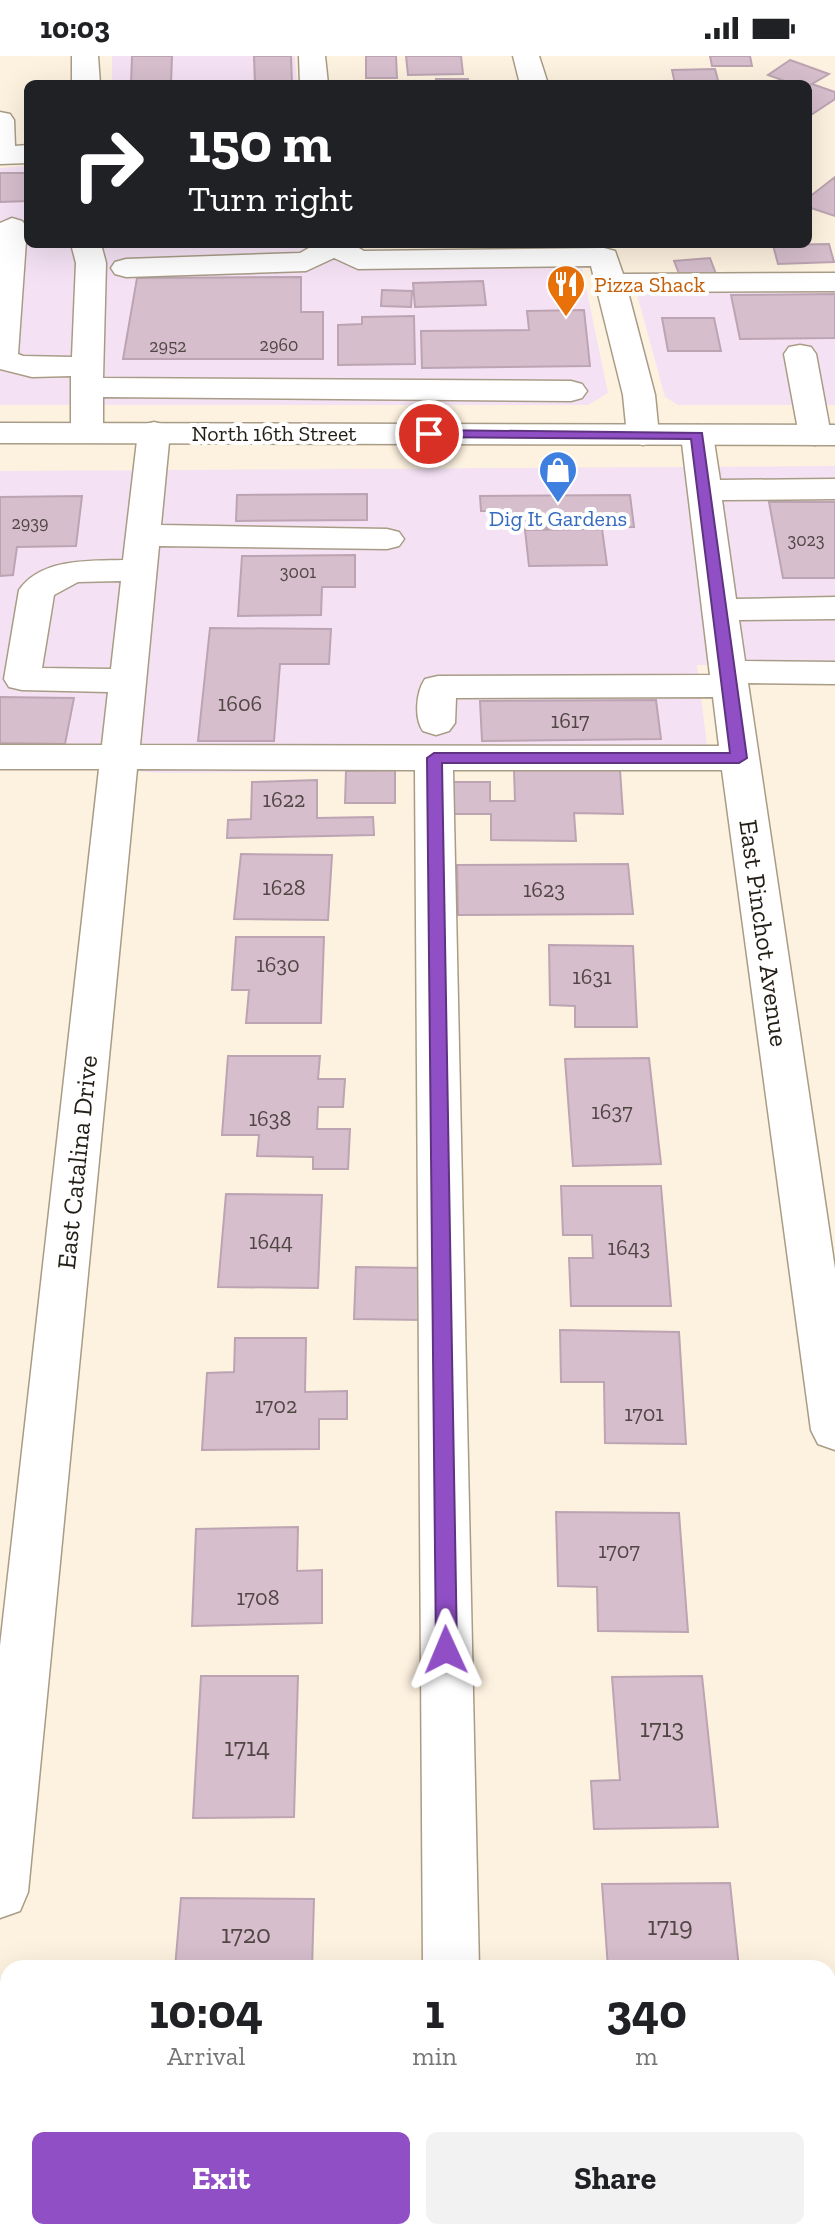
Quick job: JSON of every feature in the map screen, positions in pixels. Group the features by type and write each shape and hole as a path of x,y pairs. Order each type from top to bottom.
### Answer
{"street":[{"path":"85,56 86,80"},
{"path":"312,56 314,80"},
{"path":"526,56 533,80"},
{"path":"0,120 1,156 24,154"},
{"path":"13,227 2,358 7,370 87,376 571,391"},
{"path":"87,248 91,263 87,432"},
{"path":"126,268 306,262 327,248"},
{"path":"336,248 358,260 605,261 835,282"},
{"path":"605,261 639,395 643,435"},
{"path":"800,354 825,435"},
{"name":"East Catalina Drive","path":"0,1892 154,432"},
{"name":"North 16th Street","path":"0,433 825,435"},
{"name":"East Pinchot Avenue","path":"697,435 728,679 835,1430"},
{"path":"705,490 835,489"},
{"path":"128,681 22,679 37,590 71,572 142,552 387,539"},
{"path":"720,610 835,608"},
{"path":"451,1960 435,740 438,687 835,673"},
{"path":"0,757 120,757 435,740 739,758"}],"shaded area":[{"path":"112,56 295,56 297,80 112,80"},
{"path":"24,166 24,248 312,248 351,267 582,268 608,393 588,405 0,405 0,168"},
{"path":"635,287 835,287 835,405 678,405 665,397"},
{"path":"835,466 835,664 697,665 710,769 160,773 93,768 0,769 0,471"}],"building":[{"path":"132,56 172,56 171,80 131,80"},
{"path":"254,56 291,56 292,80 255,80"},
{"path":"366,56 396,56 397,78 366,78"},
{"path":"406,56 461,56 463,74 408,75"},
{"path":"710,56 750,56 752,66 712,66"},
{"path":"790,60 829,74 812,84 812,80 782,80 768,75"},
{"path":"715,69 718,80 674,80 672,70"},
{"path":"812,84 835,92 835,99 812,114"},
{"path":"0,173 24,173 24,201 0,202"},
{"path":"835,177 835,216 812,208 812,195"},
{"path":"812,244 829,244 834,262 778,264 774,248 812,248"},
{"path":"710,258 716,274 680,276 674,261"},
{"path":"301,277 301,312 323,312 323,359 123,359 137,278"},
{"path":"483,281 486,305 415,307 413,283"},
{"path":"382,290 412,291 411,307 381,306"},
{"path":"835,294 835,338 740,339 731,295"},
{"path":"584,310 590,366 422,368 421,331 529,330 527,311"},
{"path":"414,316 415,364 338,365 338,325 362,324 362,317"},
{"path":"662,318 714,318 721,351 668,351"},
{"path":"367,494 367,520 236,521 237,495"},
{"path":"630,495 634,527 500,528 500,511 481,511 480,496"},
{"path":"82,496 76,546 17,547 13,575 0,576 0,497"},
{"path":"769,502 835,502 835,578 783,578"},
{"path":"602,529 607,565 529,566 525,530"},
{"path":"355,555 355,587 322,587 321,615 238,616 242,556"},
{"path":"210,628 331,629 329,664 280,664 274,741 198,741"},
{"path":"0,697 74,698 65,744 0,743"},
{"path":"656,700 661,739 482,741 480,701"},
{"path":"395,770 395,803 345,803 346,771"},
{"path":"514,770 620,770 623,814 574,813 576,841 491,840 491,814 453,814 453,782 490,782 490,801 515,801"},
{"path":"317,780 317,818 373,817 374,835 227,838 228,820 251,819 252,782"},
{"path":"241,854 332,855 328,920 234,919"},
{"path":"628,864 633,914 458,915 457,865"},
{"path":"236,937 324,937 321,1023 246,1023 249,990 232,990"},
{"path":"549,945 633,946 637,1027 575,1027 575,1006 550,1005"},
{"path":"228,1056 320,1056 318,1079 345,1079 343,1107 318,1107 317,1129 350,1129 348,1169 313,1169 313,1157 257,1156 259,1135 222,1135"},
{"path":"649,1058 661,1164 573,1166 565,1059"},
{"path":"561,1186 661,1186 671,1306 571,1306 569,1258 593,1258 592,1235 563,1235"},
{"path":"226,1194 322,1195 318,1288 218,1287"},
{"path":"356,1267 423,1268 423,1320 354,1319"},
{"path":"560,1330 679,1332 686,1444 605,1443 604,1382 561,1382"},
{"path":"235,1338 306,1338 305,1392 347,1391 347,1419 319,1419 319,1449 202,1450 207,1373 234,1372"},
{"path":"556,1512 679,1513 688,1632 598,1631 597,1587 558,1586"},
{"path":"298,1527 297,1571 322,1570 322,1623 192,1626 196,1529"},
{"path":"201,1676 298,1676 294,1817 193,1818"},
{"path":"702,1676 718,1827 594,1829 591,1781 620,1780 612,1677"},
{"path":"730,1883 738,1960 607,1960 602,1884"},
{"path":"181,1898 314,1899 312,1960 176,1960"}],"place":[{"name":"Pizza Shack","path":"566,318"},
{"name":"Dig It Gardens","path":"558,504"}],"route":[{"path":"429,434 697,435 739,758 434,758 446,1650"}]}
